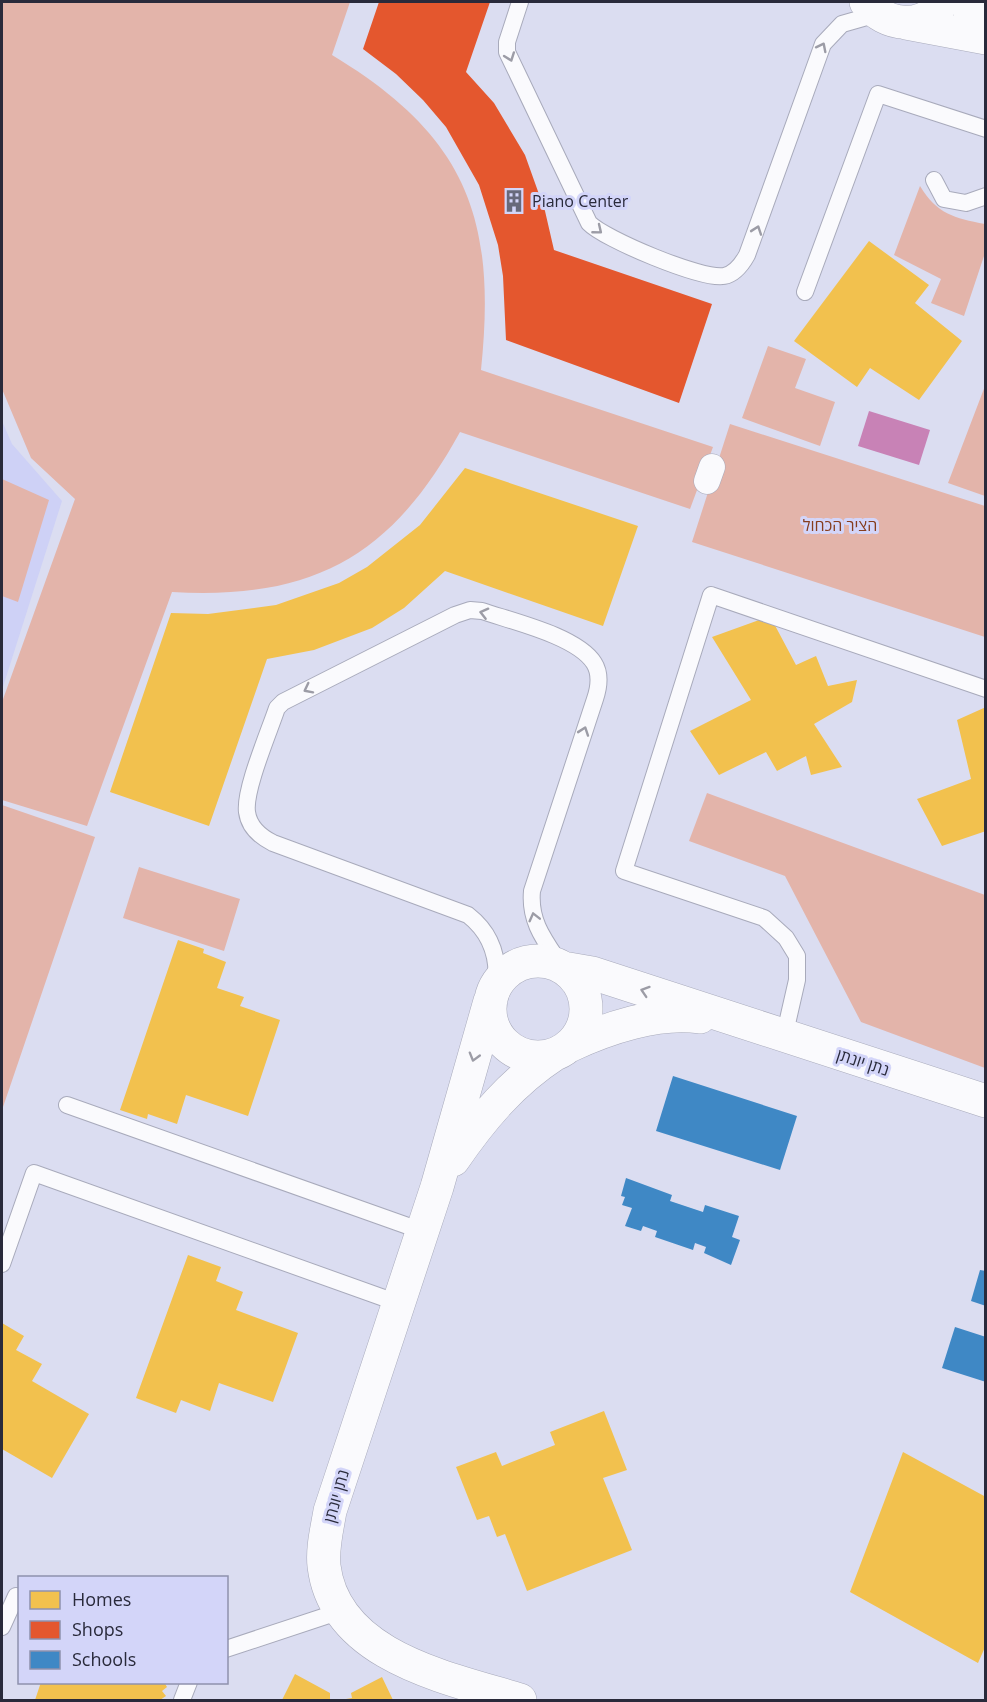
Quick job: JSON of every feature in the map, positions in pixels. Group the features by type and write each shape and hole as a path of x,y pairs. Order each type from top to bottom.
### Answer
{"street":[{"path":"883,13 921,20 942,2"},
{"path":"964,2 986,22"},
{"path":"883,13 986,38"},
{"path":"527,961 544,961 563,968 575,978 583,993 585,1017 580,1033 562,1050 538,1057 522,1054 507,1046 496,1033 490,1018 493,993 506,972 527,961"},
{"name":"נתן יונתן","path":"563,968 592,973 740,1023 986,1101"},
{"name":"נתן יונתן","path":"493,993 437,1187 330,1511 324,1565 329,1589 341,1611 368,1639 397,1658 464,1692 520,1701"},
{"name":"נתן יונתן","path":"437,1187 475,1128 508,1089 531,1070 562,1050 595,1033 657,1019 689,1015 740,1023"}],"lane":[{"path":"520,2 507,42 507,52 589,222 597,232 612,240 698,272 717,276 736,270 747,255 823,44 842,24 883,13"},
{"path":"805,292 878,94 986,129"},
{"path":"934,180 944,199 966,203 986,196"},
{"path":"784,1037 797,980 797,956 786,938 764,918 624,871 711,595 986,689"},
{"path":"493,993 498,969 491,943 482,928 468,915 273,843 255,831 247,812 248,795 277,708 283,702 455,615 470,610 482,611 573,644 589,656 597,669 599,684 596,699 532,891 531,910 536,926 563,968"},
{"path":"67,1105 422,1231"},
{"path":"2,1264 34,1173 398,1303"},
{"path":"2,1627 16,1596 18,1596"},
{"path":"228,1648 341,1611"},
{"path":"182,1701 189,1684"}],"shaded area":[{"path":"869,411 930,430 919,465 858,446"},
{"path":"2,421 12,444 62,501 2,690"}],"green space":[{"path":"2,2 350,2 332,55 378,86 414,117 442,150 463,186 476,224 483,268 485,316 481,370 713,447 690,509 460,432 434,475 406,510 376,539 344,562 308,578 267,588 222,593 172,592 87,826 2,800 2,702 75,499 31,458 2,389"},
{"path":"920,186 940,209 955,217 985,224 985,253 964,316 931,303 941,279 894,255"},
{"path":"768,346 806,359 795,388 835,402 820,446 742,418"},
{"path":"985,386 985,496 948,483"},
{"name":"הציר הכחול","path":"730,424 985,506 985,637 692,542"},
{"path":"2,479 49,500 18,602 2,596"},
{"path":"707,793 985,895 985,1068 861,1022 785,876 689,841"},
{"path":"2,805 95,837 2,1110"},
{"path":"139,867 240,899 224,951 123,918"}],"building: Homes":[{"path":"869,241 929,285 915,303 962,341 919,400 870,368 857,387 794,341"},
{"path":"465,468 638,526 603,626 445,571 404,608 372,628 314,650 267,659 209,826 110,792 171,613 208,614 276,605 339,583 367,567 420,525"},
{"path":"770,616 796,665 816,656 828,686 857,680 852,702 814,724 842,767 811,775 806,756 777,771 766,752 719,775 690,731 751,700 712,637"},
{"path":"986,707 986,831 942,846 917,799 971,779 957,720"},
{"path":"178,940 204,949 203,953 226,962 217,988 244,997 240,1006 280,1020 248,1116 186,1095 177,1124 148,1114 147,1119 120,1110"},
{"path":"188,1255 221,1267 216,1281 243,1292 236,1310 298,1333 273,1402 219,1383 210,1411 181,1400 176,1413 136,1398"},
{"path":"2,1323 24,1336 16,1350 42,1364 32,1381 89,1414 52,1478 2,1449"},
{"path":"604,1411 627,1470 603,1478 632,1550 527,1591 505,1534 497,1537 489,1516 477,1520 456,1467 496,1452 502,1466 555,1445 550,1432"},
{"path":"903,1452 986,1497 986,1645 978,1663 850,1592"},
{"path":"295,1674 330,1693 330,1700 282,1700"},
{"path":"382,1677 393,1700 340,1700 352,1698 351,1693"},
{"path":"40,1684 165,1684 167,1687 162,1691 166,1696 160,1700 35,1700"}],"building: Shops":[{"name":"Piano Center","path":"379,2 490,2 466,72 494,103 525,155 545,211 554,250 712,304 679,403 506,340 503,276 498,245 479,185 446,127 423,100 396,74 363,49"}],"building: Schools":[{"path":"673,1076 797,1116 780,1170 656,1131"},
{"path":"626,1178 672,1195 670,1201 703,1212 705,1205 739,1216 732,1237 740,1240 731,1265 704,1253 706,1247 695,1243 693,1250 655,1237 657,1231 643,1226 641,1231 625,1226 632,1208 622,1205 625,1197 621,1196"},
{"path":"980,1270 986,1271 986,1306 971,1301"},
{"path":"955,1327 986,1337 986,1382 942,1368"}],"place":[{"name":"Piano Center","path":"514,201"}]}
